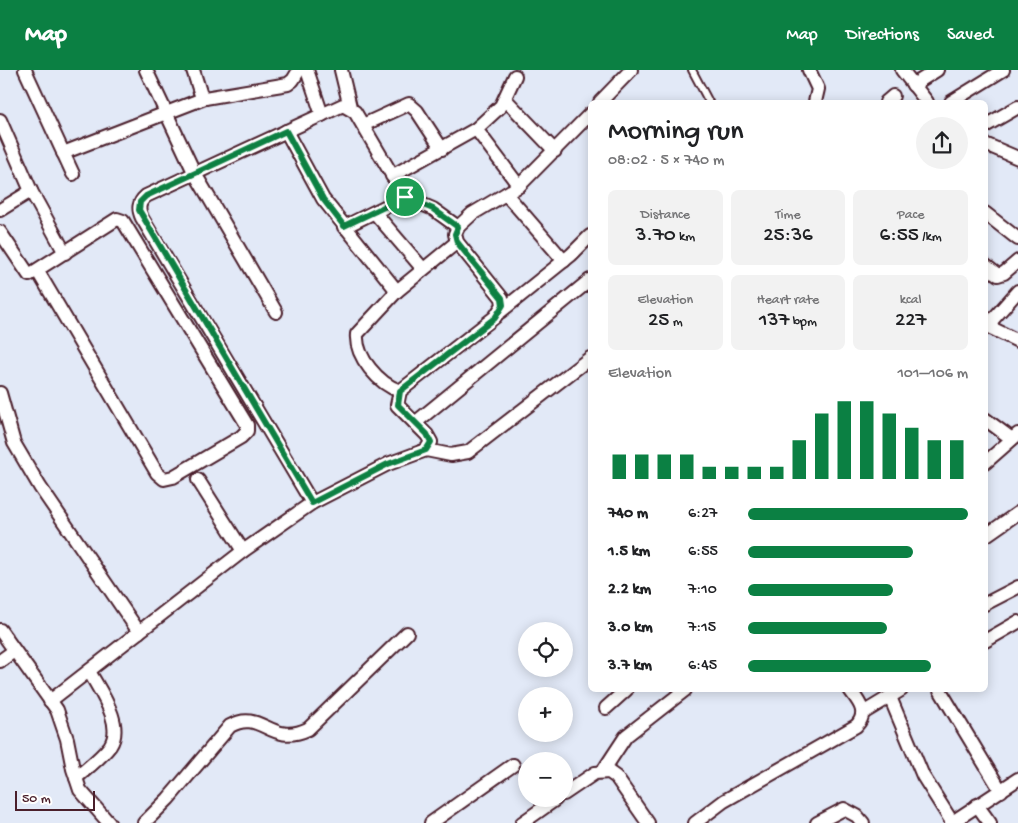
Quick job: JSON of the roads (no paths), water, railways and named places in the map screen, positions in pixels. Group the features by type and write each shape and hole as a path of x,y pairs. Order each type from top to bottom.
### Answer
{"street":[{"path":"25,70 73,174"},
{"path":"146,70 194,172 276,312"},
{"path":"193,70 200,95 205,98"},
{"path":"63,154 205,98 288,84 299,70"},
{"path":"307,70 322,115"},
{"path":"341,70 350,107 363,125 405,197 433,209 458,227"},
{"path":"602,100 631,70"},
{"path":"809,70 818,89 815,100"},
{"path":"902,70 926,100"},
{"path":"914,85 937,70"},
{"path":"954,100 1003,70"},
{"path":"392,176 442,150 476,129 501,106 515,76"},
{"path":"505,99 555,151"},
{"path":"363,125 409,104 417,111 442,150"},
{"path":"312,503 139,210 140,202 146,196 194,172 343,105 350,107"},
{"path":"988,124 1018,107"},
{"path":"500,312 503,305 502,298 457,242 455,234 458,227 472,214 519,186 588,116"},
{"path":"0,120 31,191 65,253"},
{"path":"476,129 519,186"},
{"path":"286,131 323,199 397,291"},
{"path":"988,145 1018,158"},
{"path":"0,210 31,191"},
{"path":"506,194 564,261"},
{"path":"344,226 375,213 405,197"},
{"path":"375,213 423,269"},
{"path":"988,215 1018,240"},
{"path":"0,232 29,275 116,220 123,221 247,425 248,431 173,478 164,479 157,473 38,270"},
{"path":"426,450 431,442 427,434 398,405 400,391 564,261 588,238"},
{"path":"400,391 390,388 376,376 356,342 360,328 397,291 457,242"},
{"path":"988,267 998,274 1004,273 1018,261"},
{"path":"414,423 588,282"},
{"path":"988,324 1018,291"},
{"path":"988,327 1018,341"},
{"path":"50,701 243,551 312,503 388,464 426,450 451,455 468,452 588,360"},
{"path":"0,393 14,442 40,487 139,632"},
{"path":"988,421 1015,436 988,460"},
{"path":"198,480 243,551"},
{"path":"988,534 1018,513"},
{"path":"988,602 1018,587"},
{"path":"988,639 1018,622"},
{"path":"0,630 50,701 61,720 80,790 88,802 109,823"},
{"path":"144,823 168,799 230,726 244,720 255,722 286,735 298,734 308,729 407,633"},
{"path":"0,661 14,651"},
{"path":"76,778 109,748 115,733 112,717 89,671"},
{"path":"606,708 624,692"},
{"path":"603,771 626,736 682,692"},
{"path":"695,823 724,801 845,733 861,720 863,713 854,692"},
{"path":"863,713 899,692"},
{"path":"941,692 1001,791"},
{"path":"890,697 923,776 952,823 1018,779"},
{"path":"431,823 513,766"},
{"path":"573,787 586,778 603,771 610,772 648,823"},
{"path":"977,805 990,823"},
{"path":"522,823 545,807"},
{"path":"817,823 844,809 857,816 863,823"}],"lane":[{"path":"692,70 708,100"}]}
